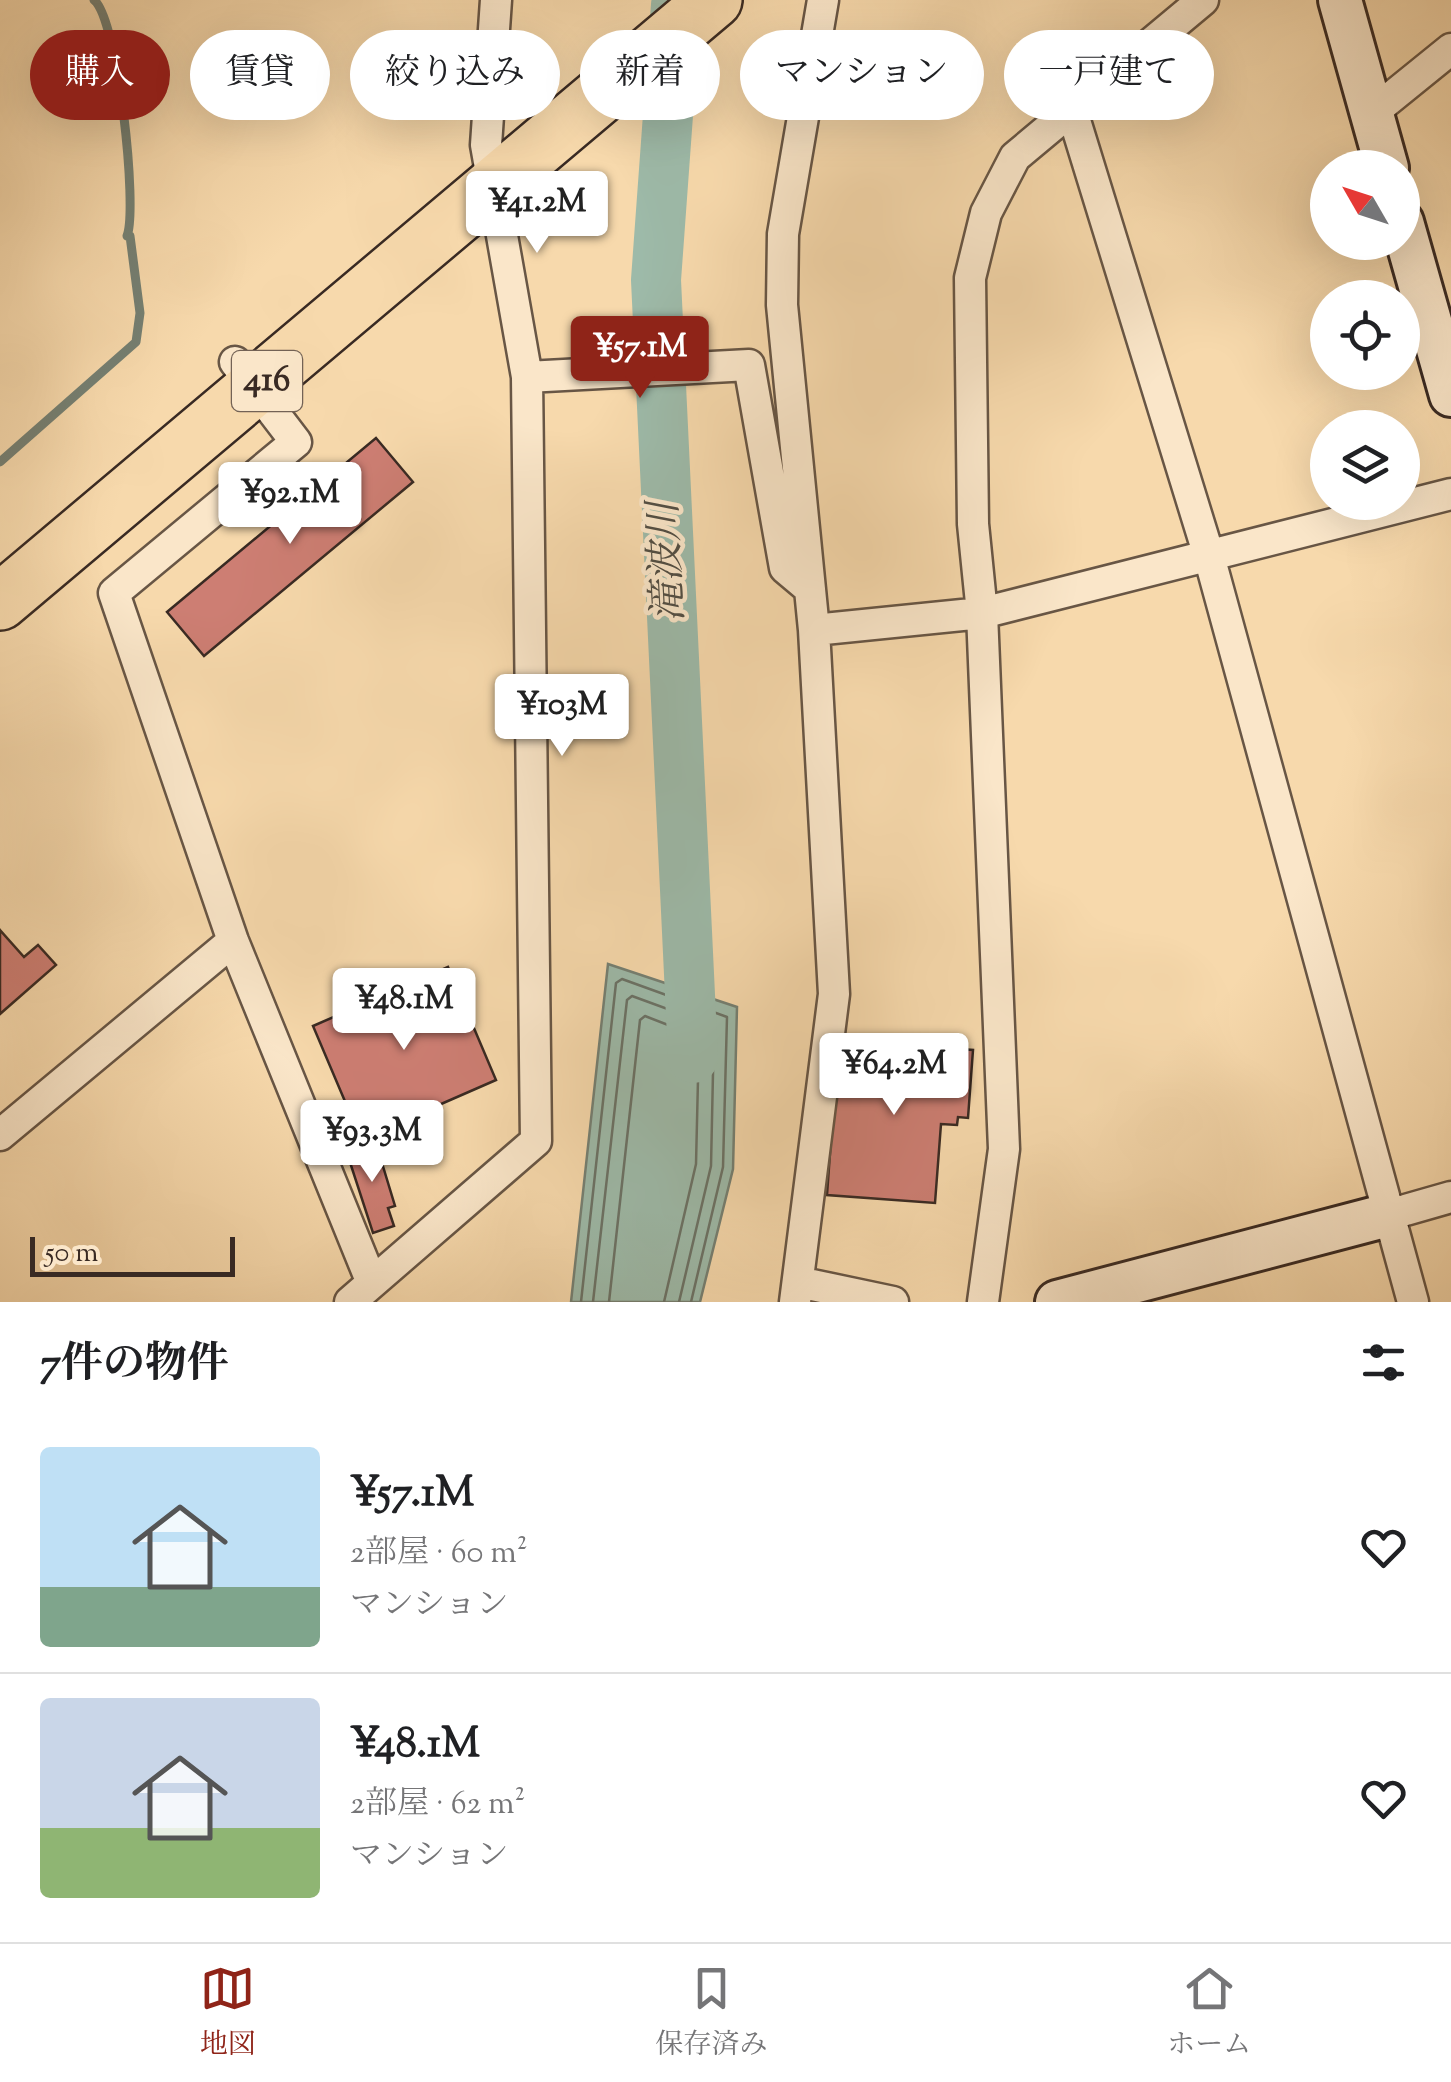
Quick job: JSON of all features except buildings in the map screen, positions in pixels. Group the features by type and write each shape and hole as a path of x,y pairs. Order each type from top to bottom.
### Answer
{"highway":[{"name":"416","path":"0,602 246,376 506,152 662,0"},
{"name":"416","path":"506,152 714,0"},
{"name":"416","path":"0,556 246,376"}],"street":[{"path":"246,376 296,442 114,593 233,941 361,1293 536,1141 528,377 496,0"},
{"path":"823,0 783,234 782,306 814,630 834,994 796,1292 894,1302"},
{"path":"1169,30 1204,0"},
{"path":"1340,0 1382,150"},
{"path":"1372,113 1451,48"},
{"path":"983,1302 1004,1148 982,613 973,524 970,278 986,212 1015,158 1062,120"},
{"path":"1074,120 1209,556 1413,1302"},
{"path":"1413,260 1451,395"},
{"path":"528,377 750,366 785,568 810,589"},
{"path":"814,630 982,613 1451,494"},
{"path":"0,1135 233,941"},
{"path":"1057,1302 1137,1293 1451,1197"}],"water":[{"path":"608,964 737,1007 733,1169 700,1302 571,1302"}],"waterway":[{"path":"0,462 136,342 140,313 127,236 130,190 124,115 111,41 94,0"},
{"name":"滝波川","path":"676,5 656,280 693,1058"}]}
